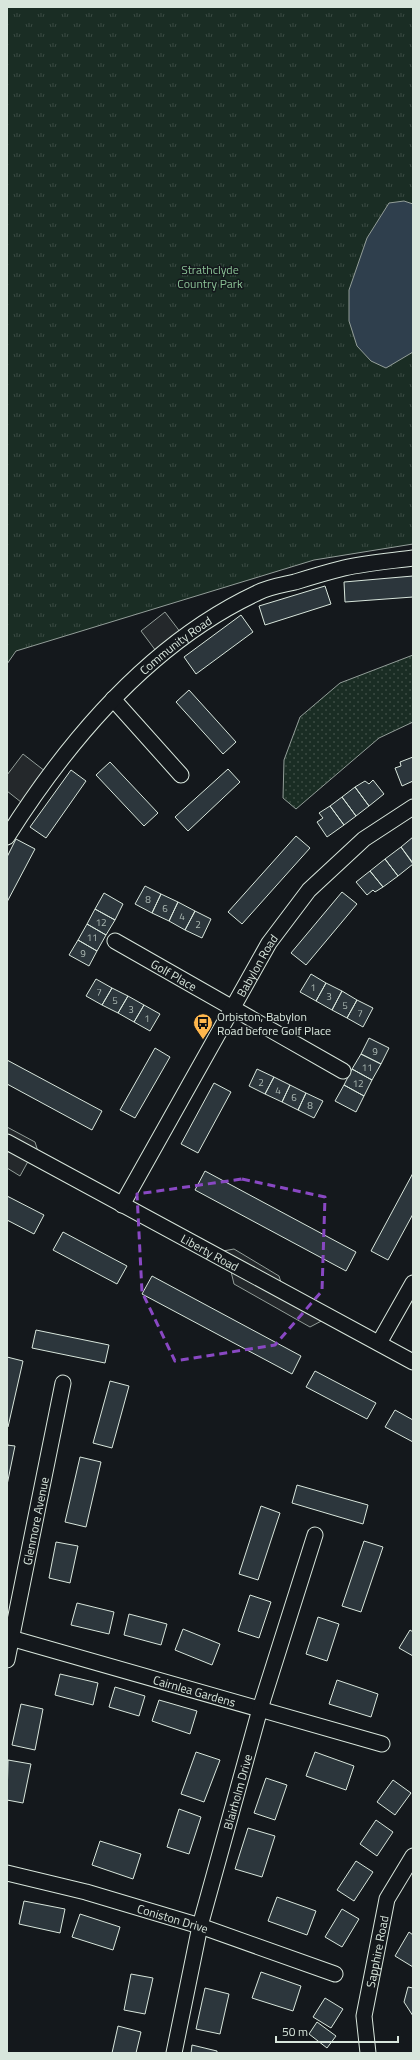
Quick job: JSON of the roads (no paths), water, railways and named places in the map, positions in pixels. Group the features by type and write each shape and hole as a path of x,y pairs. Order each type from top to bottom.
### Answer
{"street":[{"name":"Community Road","path":"7,837 50,775 113,699 174,643 225,610 258,592 345,568 413,558"},
{"path":"113,699 181,775"},
{"name":"Babylon Road","path":"122,1204 269,943 309,890 364,839 413,807"},
{"name":"Golf Place","path":"115,941 343,1071"},
{"name":"Liberty Road","path":"7,1142 413,1362"},
{"path":"379,1343 413,1283"},
{"name":"Glenmore Avenue","path":"7,1660 9,1638 63,1383"},
{"name":"Blairholm Drive","path":"174,2053 200,1926 260,1709 315,1535"},
{"name":"Cairnlea Gardens","path":"9,1638 382,1744"},
{"name":"Sapphire Road","path":"368,2053 364,2016 387,1899 413,1856"},
{"name":"Coniston Drive","path":"7,1873 86,1892 200,1926 335,1974"}],"water":[{"path":"404,201 413,204 413,352 386,368 371,361 357,346 349,321 349,290 367,238 389,203"}],"place":[{"name":"Orbiston, Babylon Road before Golf Place","path":"203,1040"}],"park label":[{"name":"Strathclyde Country Park","path":"210,276"}]}
